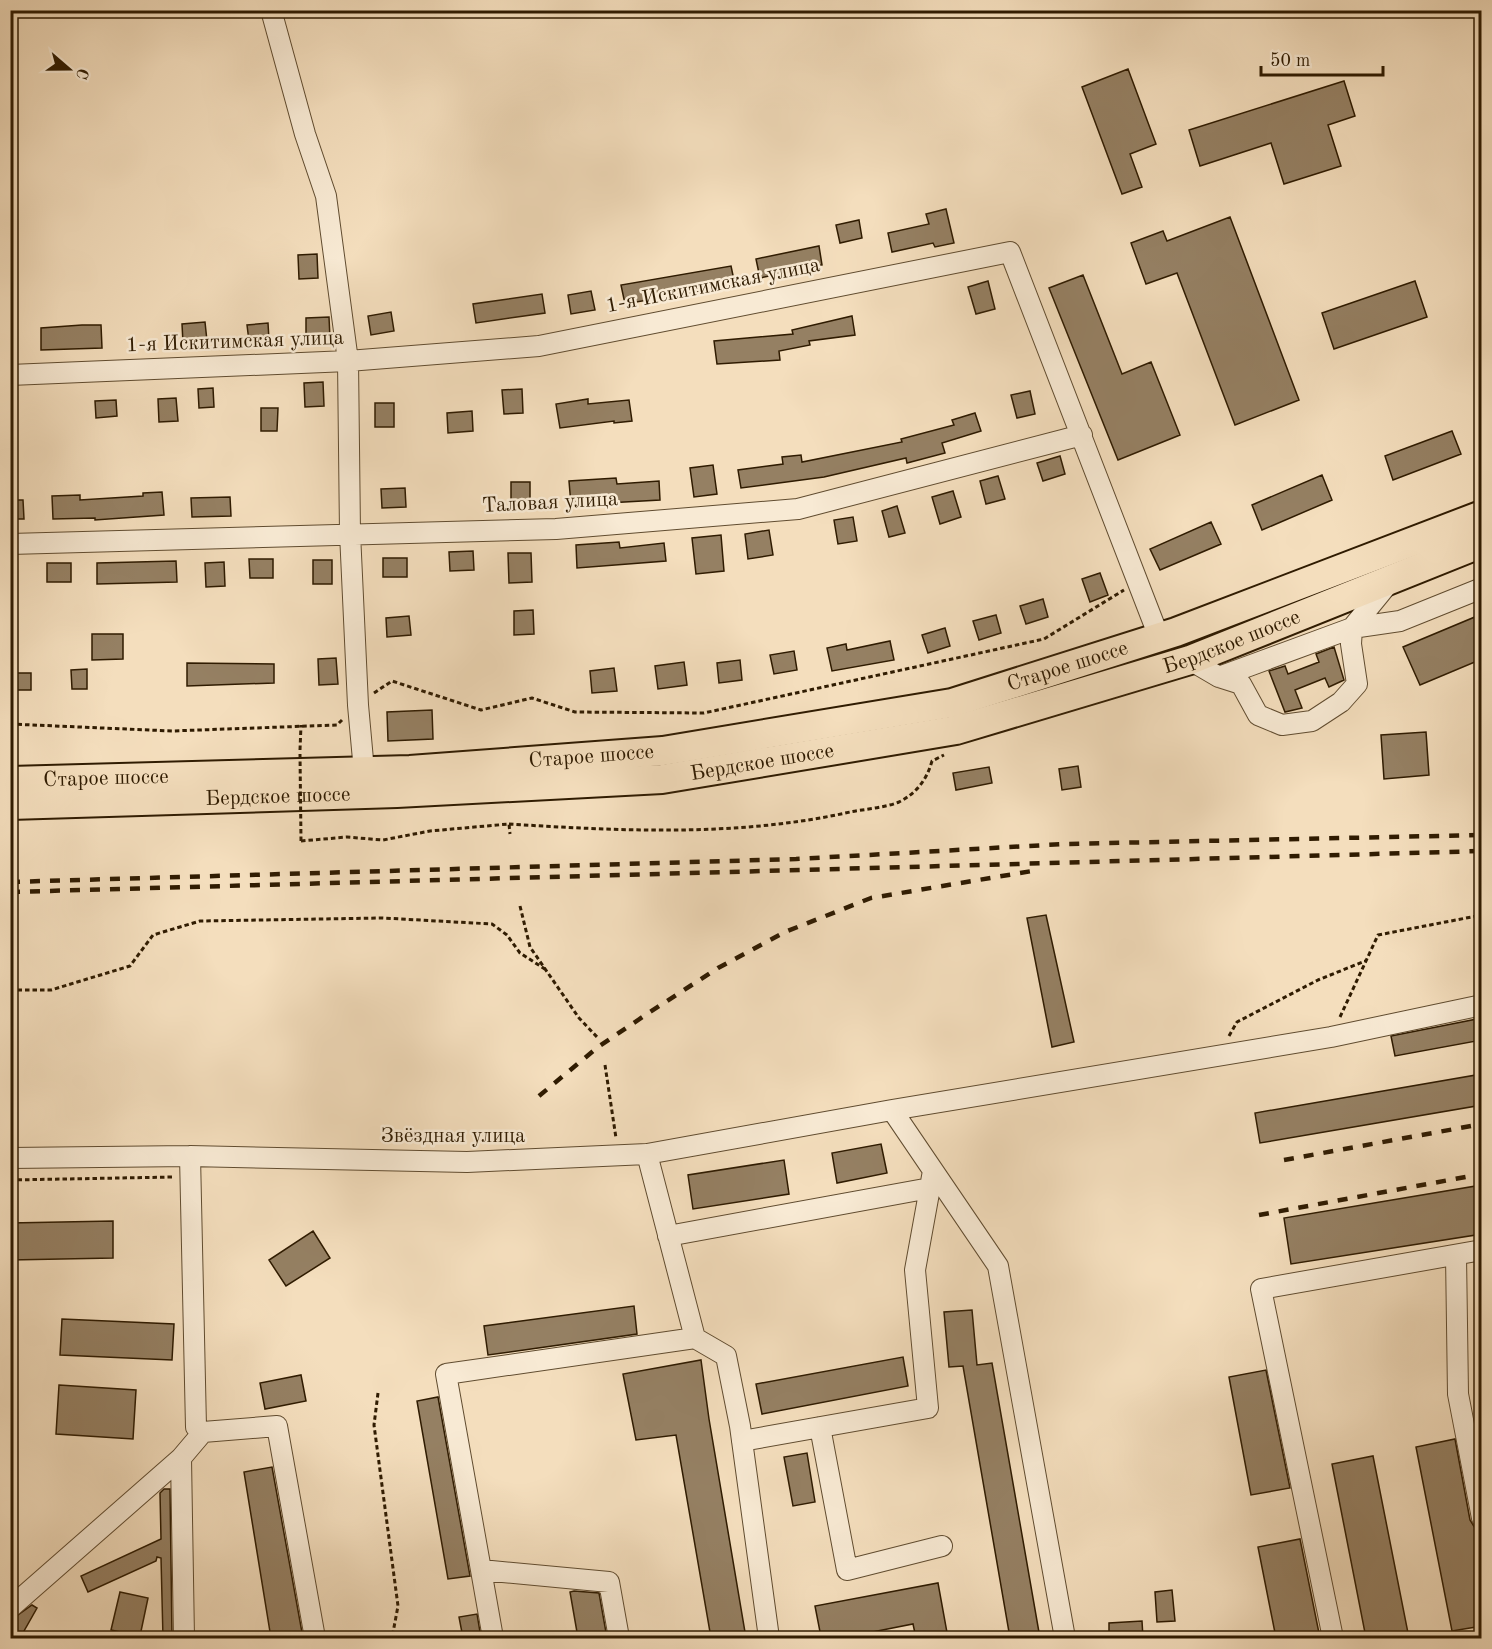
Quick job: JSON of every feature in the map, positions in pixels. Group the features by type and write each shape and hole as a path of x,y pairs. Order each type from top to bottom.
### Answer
{"highway":[{"name":"Бердское шоссе","path":"1159,637 1482,515"},
{"name":"Бердское шоссе","path":"10,805 397,793 662,779 956,730 1190,660 1482,543"},
{"name":"Старое шоссе","path":"10,782 364,771 663,751 952,703 1159,637"}],"street":[{"path":"271,10 305,134 326,196 348,362 350,533 358,705 364,771"},
{"name":"1-я Искитимская улица","path":"10,375 348,362 538,346 1010,252 1083,435 1159,637"},
{"name":"Таловая улица","path":"10,544 556,529 798,509 1083,435"},
{"path":"1190,660 1219,677 1241,684 1258,715 1282,725 1312,721 1341,702 1357,684 1351,644 1352,628 1391,581"},
{"path":"1219,677 1352,628 1400,621 1482,588"},
{"name":"Звёздная улица","path":"10,1158 190,1156 467,1162 647,1154 892,1110 1331,1037 1482,1005"},
{"path":"892,1110 932,1179 998,1266 1065,1638"},
{"path":"647,1154 695,1338"},
{"path":"190,1156 196,1427 203,1432 277,1426 315,1638"},
{"path":"668,1236 932,1179"},
{"path":"742,1441 928,1408 915,1270 932,1179"},
{"path":"1333,1638 1261,1289 1482,1250"},
{"path":"1456,1255 1458,1394 1482,1518"},
{"path":"494,1638 446,1374 695,1338 726,1356 742,1441 769,1638"},
{"path":"820,1427 847,1570 942,1546"},
{"path":"10,1608 181,1458 203,1432"},
{"path":"181,1458 184,1638"},
{"path":"481,1570 609,1582 619,1638"}],"path":[{"path":"10,724 172,731 337,725 358,705 392,681 481,710 532,698 575,712 704,713 1044,639 1138,582"},
{"path":"301,725 301,841 347,837 383,840 430,831 509,824 589,829 725,828 818,819 899,801 926,782 932,761 951,751"},
{"path":"509,824 510,834"},
{"path":"520,906 530,947 579,1018 598,1038"},
{"path":"1331,1037 1378,935 1482,915"},
{"path":"10,990 51,990 130,966 153,935 200,921 383,918 492,924 507,935 520,953 548,971"},
{"path":"1218,1056 1237,1022 1318,980 1366,961"},
{"path":"605,1065 616,1156"},
{"path":"10,1180 190,1176"},
{"path":"378,1393 374,1425 398,1606 392,1638"}],"building":[{"path":"1128,69 1156,144 1130,154 1142,187 1122,194 1082,87"},
{"path":"1344,81 1355,116 1328,125 1341,166 1284,184 1271,143 1200,166 1189,130"},
{"path":"946,209 954,243 935,247 933,243 892,252 888,233 929,224 926,214"},
{"path":"1230,217 1299,400 1235,425 1177,273 1146,284 1131,243 1163,231 1167,241"},
{"path":"859,220 862,238 840,243 836,225"},
{"path":"819,246 822,265 760,278 756,259"},
{"path":"317,254 318,278 299,279 298,255"},
{"path":"731,266 735,285 625,304 621,285"},
{"path":"1083,275 1122,374 1151,362 1180,435 1118,460 1049,288"},
{"path":"988,281 995,309 976,314 968,287"},
{"path":"1415,281 1427,317 1334,349 1322,313"},
{"path":"591,291 595,310 571,314 568,295"},
{"path":"542,294 545,313 476,323 473,304"},
{"path":"391,312 394,331 371,335 368,316"},
{"path":"852,316 855,335 809,341 810,345 779,351 780,360 717,364 714,341 793,334 792,330"},
{"path":"329,317 330,339 306,340 306,318"},
{"path":"205,322 207,341 183,343 182,324"},
{"path":"268,323 269,340 249,341 247,325"},
{"path":"101,325 102,348 41,350 41,328"},
{"path":"323,382 324,406 305,407 304,383"},
{"path":"213,388 214,407 199,408 198,389"},
{"path":"522,389 523,413 504,414 502,390"},
{"path":"1030,391 1035,414 1017,418 1011,395"},
{"path":"176,398 178,421 159,422 158,399"},
{"path":"588,399 588,404 629,400 632,421 560,428 556,404"},
{"path":"116,400 117,416 96,418 95,401"},
{"path":"375,403 394,403 394,427 375,427"},
{"path":"261,408 278,408 277,431 261,431"},
{"path":"472,411 473,431 448,433 447,413"},
{"path":"975,413 981,431 942,443 945,453 907,463 906,458 824,477 741,488 738,470 783,464 782,457 801,455 802,462 902,442 901,439 954,425 952,420"},
{"path":"1452,431 1461,454 1393,480 1385,456"},
{"path":"1060,456 1065,474 1043,481 1037,463"},
{"path":"713,465 717,494 694,497 690,468"},
{"path":"1322,475 1332,500 1262,530 1252,505"},
{"path":"998,476 1005,499 986,504 980,481"},
{"path":"616,478 617,484 659,481 660,500 571,505 569,481"},
{"path":"511,482 530,482 530,505 511,506"},
{"path":"405,488 406,507 382,508 381,489"},
{"path":"953,491 961,517 940,524 932,497"},
{"path":"162,492 164,515 95,520 95,518 53,519 52,496 80,495 80,500 143,496 143,493"},
{"path":"230,497 231,516 192,517 191,498"},
{"path":"10,500 23,500 24,519 10,519"},
{"path":"897,506 905,533 889,537 882,511"},
{"path":"853,517 857,541 838,544 834,520"},
{"path":"1211,522 1221,544 1160,570 1150,549"},
{"path":"769,530 773,555 748,559 745,534"},
{"path":"721,535 724,571 696,574 692,538"},
{"path":"619,542 620,548 664,543 666,561 577,568 576,545"},
{"path":"473,551 474,570 450,571 449,552"},
{"path":"508,553 531,553 532,582 509,583"},
{"path":"383,558 407,558 407,577 383,577"},
{"path":"249,559 273,559 273,578 250,578"},
{"path":"313,560 332,560 332,584 313,584"},
{"path":"176,561 177,582 97,584 97,563"},
{"path":"224,562 225,586 206,587 205,563"},
{"path":"47,563 71,563 71,582 47,582"},
{"path":"1100,573 1108,595 1090,602 1082,579"},
{"path":"1043,599 1048,617 1026,624 1020,606"},
{"path":"533,610 534,634 514,635 514,611"},
{"path":"1482,614 1482,659 1420,685 1403,647"},
{"path":"996,615 1001,633 979,640 973,621"},
{"path":"409,616 411,635 387,637 386,618"},
{"path":"945,628 950,646 928,653 922,635"},
{"path":"92,634 123,634 123,659 92,660"},
{"path":"890,641 894,660 832,671 827,648 846,644 847,650"},
{"path":"1334,647 1344,680 1329,687 1325,678 1295,690 1302,708 1285,712 1269,671 1285,666 1288,674 1319,662 1316,654"},
{"path":"794,651 797,670 774,674 770,655"},
{"path":"336,658 338,684 319,685 318,659"},
{"path":"740,660 742,680 719,683 717,663"},
{"path":"684,662 687,685 658,689 655,666"},
{"path":"187,663 274,664 274,683 187,686"},
{"path":"614,668 617,691 592,693 590,671"},
{"path":"87,669 87,689 72,689 71,670"},
{"path":"10,673 31,673 31,690 10,690"},
{"path":"432,710 433,739 388,741 387,712"},
{"path":"1426,732 1429,775 1384,779 1381,735"},
{"path":"1078,766 1081,787 1062,790 1059,769"},
{"path":"989,767 992,783 956,790 953,773"},
{"path":"1046,915 1074,1042 1052,1047 1027,918"},
{"path":"1482,1018 1482,1040 1395,1056 1391,1036"},
{"path":"1482,1074 1482,1105 1260,1143 1255,1113"},
{"path":"881,1144 887,1173 837,1183 832,1153"},
{"path":"784,1160 789,1194 693,1209 688,1175"},
{"path":"1482,1185 1482,1234 1291,1264 1284,1218"},
{"path":"113,1221 113,1258 10,1260 10,1223"},
{"path":"313,1231 330,1258 286,1286 269,1260"},
{"path":"634,1306 637,1334 488,1355 484,1326"},
{"path":"972,1310 977,1365 992,1363 1040,1638 1010,1638 963,1366 949,1367 944,1312"},
{"path":"62,1319 174,1324 172,1360 60,1355"},
{"path":"903,1357 908,1386 762,1414 756,1384"},
{"path":"701,1360 746,1638 711,1638 676,1435 636,1440 623,1374"},
{"path":"1266,1370 1290,1488 1251,1495 1229,1377"},
{"path":"301,1375 306,1401 265,1409 260,1383"},
{"path":"59,1385 136,1390 133,1439 56,1434"},
{"path":"438,1397 470,1576 448,1579 417,1401"},
{"path":"1455,1439 1470,1520 1475,1528 1482,1559 1482,1626 1452,1631 1416,1447"},
{"path":"807,1453 815,1502 793,1506 784,1457"},
{"path":"1373,1456 1409,1638 1366,1638 1332,1464"},
{"path":"272,1467 303,1638 271,1638 244,1472"},
{"path":"164,1489 170,1489 172,1638 163,1638 161,1558 157,1557 156,1561 88,1592 81,1576 161,1539 160,1493"},
{"path":"1300,1539 1320,1638 1276,1638 1258,1547"},
{"path":"938,1583 948,1638 916,1638 913,1624 862,1634 863,1638 834,1638 834,1635 821,1637 815,1606"},
{"path":"1172,1590 1175,1621 1157,1622 1155,1592"},
{"path":"120,1592 148,1598 140,1636 111,1630"},
{"path":"570,1592 599,1593 607,1638 578,1638"},
{"path":"32,1605 37,1608 20,1638 10,1638 11,1620"},
{"path":"477,1614 481,1638 463,1638 459,1617"},
{"path":"1142,1621 1143,1638 1109,1638 1109,1623"}],"railway":[{"path":"10,882 796,859 1064,844 1482,835"},
{"path":"10,892 1482,851"},
{"path":"539,1096 598,1047 650,1012 718,968 785,932 871,898 1032,871"},
{"path":"1284,1160 1482,1124"},
{"path":"1259,1215 1482,1174"}]}
